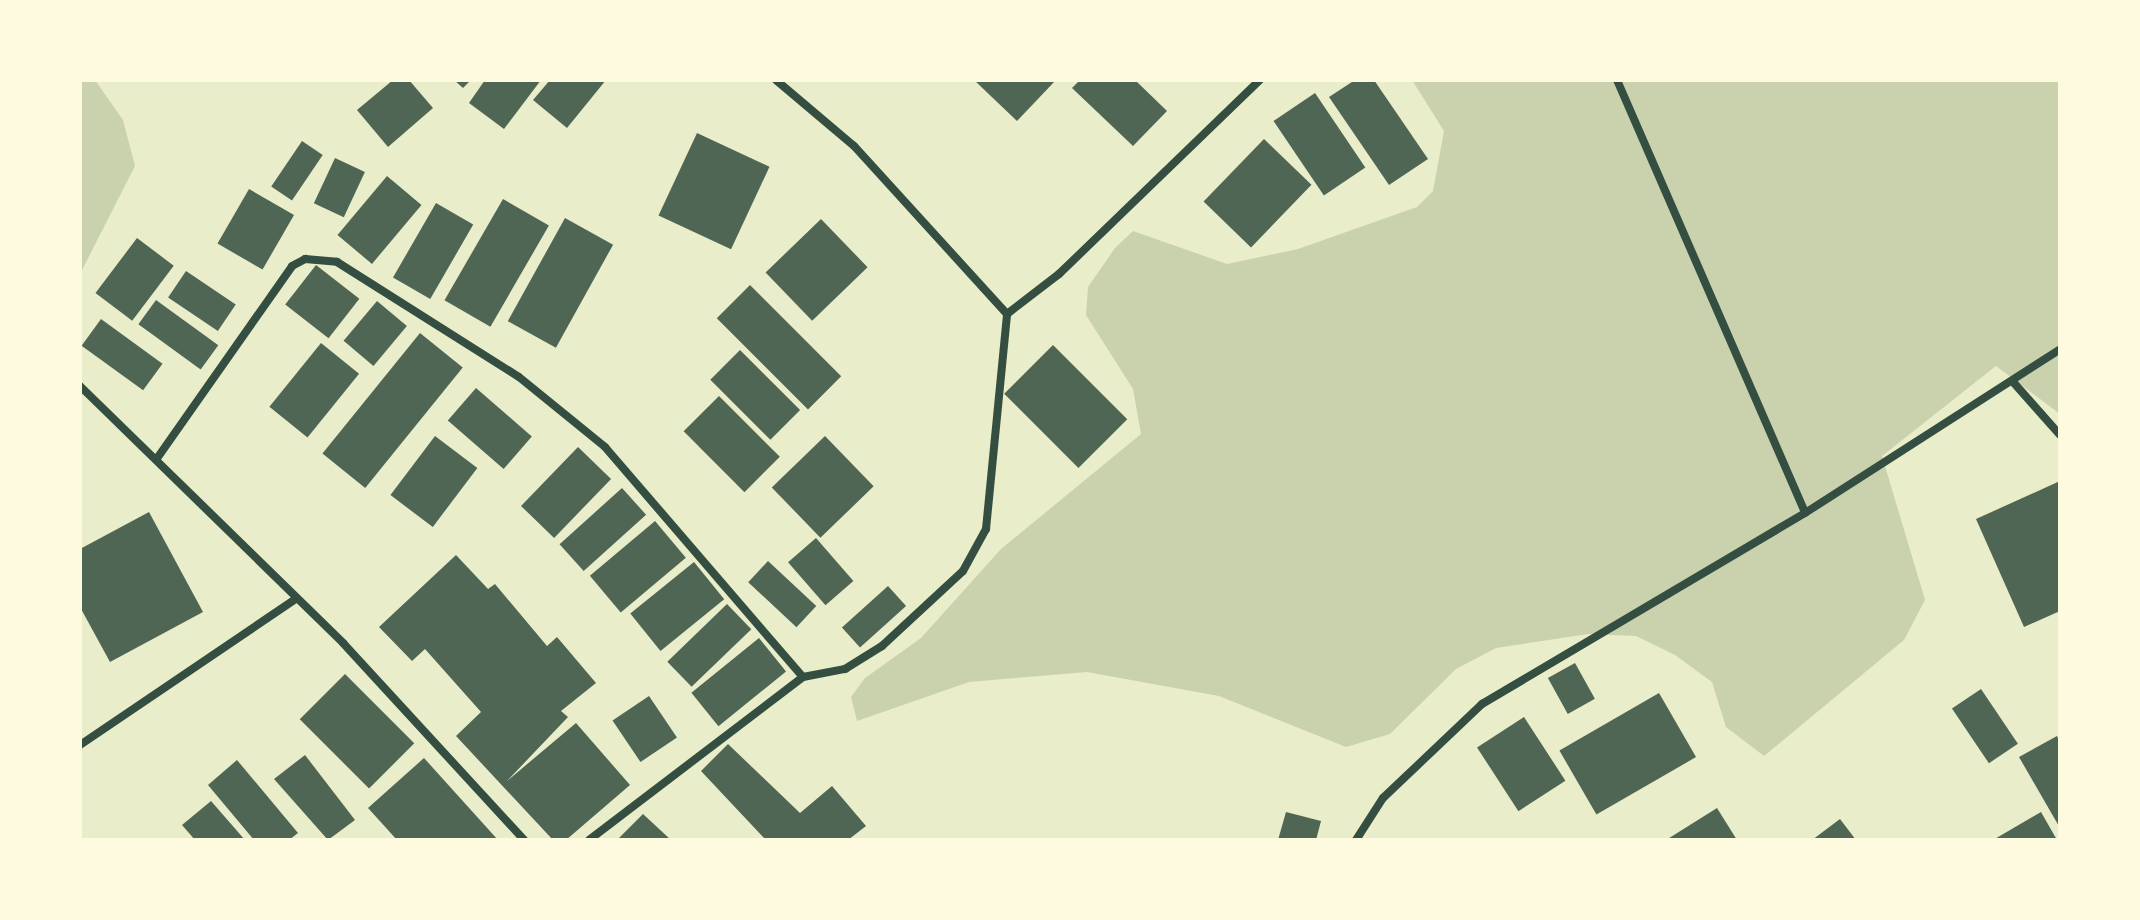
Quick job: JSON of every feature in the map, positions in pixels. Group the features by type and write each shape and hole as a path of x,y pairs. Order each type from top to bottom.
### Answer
{"street":[{"path":"589,840 803,677 869,656 975,553 991,501 1007,314 854,146 776,80"},
{"path":"1007,314 1059,274 1260,80"},
{"path":"1617,80 1805,513"},
{"path":"158,457 292,266 305,259 337,262 519,377 605,447 803,677"},
{"path":"1356,840 1383,798 1482,704 1805,513 2014,383 2060,349"},
{"path":"2014,383 2060,435"},
{"path":"80,386 158,457 524,840"},
{"path":"80,745 296,599"}],"green space":[{"path":"80,80 95,80 123,120 135,166 80,274"},
{"path":"1412,80 2060,80 2060,414 1996,366 1882,456 1925,600 1904,640 1764,756 1726,727 1712,682 1675,655 1636,636 1588,634 1496,648 1456,669 1390,734 1346,747 1219,696 1087,672 969,682 857,721 851,697 865,678 921,638 1001,549 1141,434 1133,389 1086,315 1088,287 1115,248 1133,231 1227,264 1298,249 1417,207 1433,191 1444,131"}],"building":[{"path":"393,80 409,80 433,108 388,147 357,110"},
{"path":"454,80 471,80 463,88"},
{"path":"485,80 541,80 504,129 469,103"},
{"path":"550,80 606,80 567,128 533,100"},
{"path":"974,80 1056,80 1017,121"},
{"path":"1080,80 1135,80 1167,111 1133,146 1072,88"},
{"path":"1355,80 1374,80 1428,159 1389,185 1329,97"},
{"path":"1315,93 1365,168 1324,196 1274,121"},
{"path":"697,133 770,167 731,249 659,215"},
{"path":"1264,139 1311,185 1251,247 1204,202"},
{"path":"302,141 323,155 292,201 271,187"},
{"path":"335,158 365,172 344,217 314,203"},
{"path":"387,176 421,205 372,264 338,235"},
{"path":"249,189 294,215 263,270 218,244"},
{"path":"503,199 549,226 490,327 444,300"},
{"path":"436,203 473,225 430,299 393,277"},
{"path":"565,218 613,245 556,348 508,321"},
{"path":"821,219 868,267 812,321 766,272"},
{"path":"137,238 174,266 132,321 95,293"},
{"path":"316,265 359,299 329,338 285,304"},
{"path":"186,271 236,305 218,331 168,298"},
{"path":"750,285 841,376 808,409 717,318"},
{"path":"156,300 218,345 201,370 138,324"},
{"path":"377,301 407,326 373,366 344,341"},
{"path":"101,319 162,364 143,390 82,346"},
{"path":"420,333 463,368 365,488 322,453"},
{"path":"321,343 359,374 307,438 269,407"},
{"path":"1053,345 1127,419 1078,468 1004,394"},
{"path":"740,350 800,410 770,440 710,380"},
{"path":"476,388 532,437 504,469 448,420"},
{"path":"719,396 780,457 744,492 684,431"},
{"path":"435,436 477,468 433,527 390,495"},
{"path":"825,436 874,486 820,538 772,487"},
{"path":"578,447 611,479 554,538 521,506"},
{"path":"2060,481 2060,611 2024,627 1976,519"},
{"path":"622,488 646,515 584,571 560,544"},
{"path":"149,512 203,612 110,662 80,607 80,549"},
{"path":"655,521 686,558 621,612 590,576"},
{"path":"816,538 853,581 825,605 788,562"},
{"path":"456,555 488,589 495,584 547,646 557,637 596,683 561,711 568,717 507,781 576,723 630,785 566,840 553,840 456,736 481,712 425,649 412,661 379,627"},
{"path":"768,561 816,606 796,627 748,582"},
{"path":"694,562 724,599 660,651 630,614"},
{"path":"888,586 906,606 860,648 842,627"},
{"path":"727,604 751,629 692,687 667,662"},
{"path":"759,638 786,671 718,726 691,693"},
{"path":"1575,663 1595,699 1568,714 1548,678"},
{"path":"345,674 414,743 369,789 300,719"},
{"path":"1981,689 2018,744 1989,763 1952,709"},
{"path":"1659,693 1696,757 1596,815 1559,750"},
{"path":"649,696 677,737 640,762 613,721"},
{"path":"1524,717 1565,781 1518,811 1477,747"},
{"path":"2057,736 2060,742 2060,828 2019,757"},
{"path":"728,744 800,813 832,786 866,826 848,840 766,840 701,771"},
{"path":"305,755 355,820 328,840 274,779"},
{"path":"424,758 498,840 397,840 368,808"},
{"path":"237,760 298,833 289,840 254,840 208,785"},
{"path":"211,801 245,840 195,840 182,825"},
{"path":"1717,808 1737,840 1666,840"},
{"path":"1286,812 1321,821 1316,840 1278,840"},
{"path":"2041,812 2057,840 1993,840"},
{"path":"643,814 671,840 617,840"},
{"path":"1840,819 1856,840 1812,840"}]}
